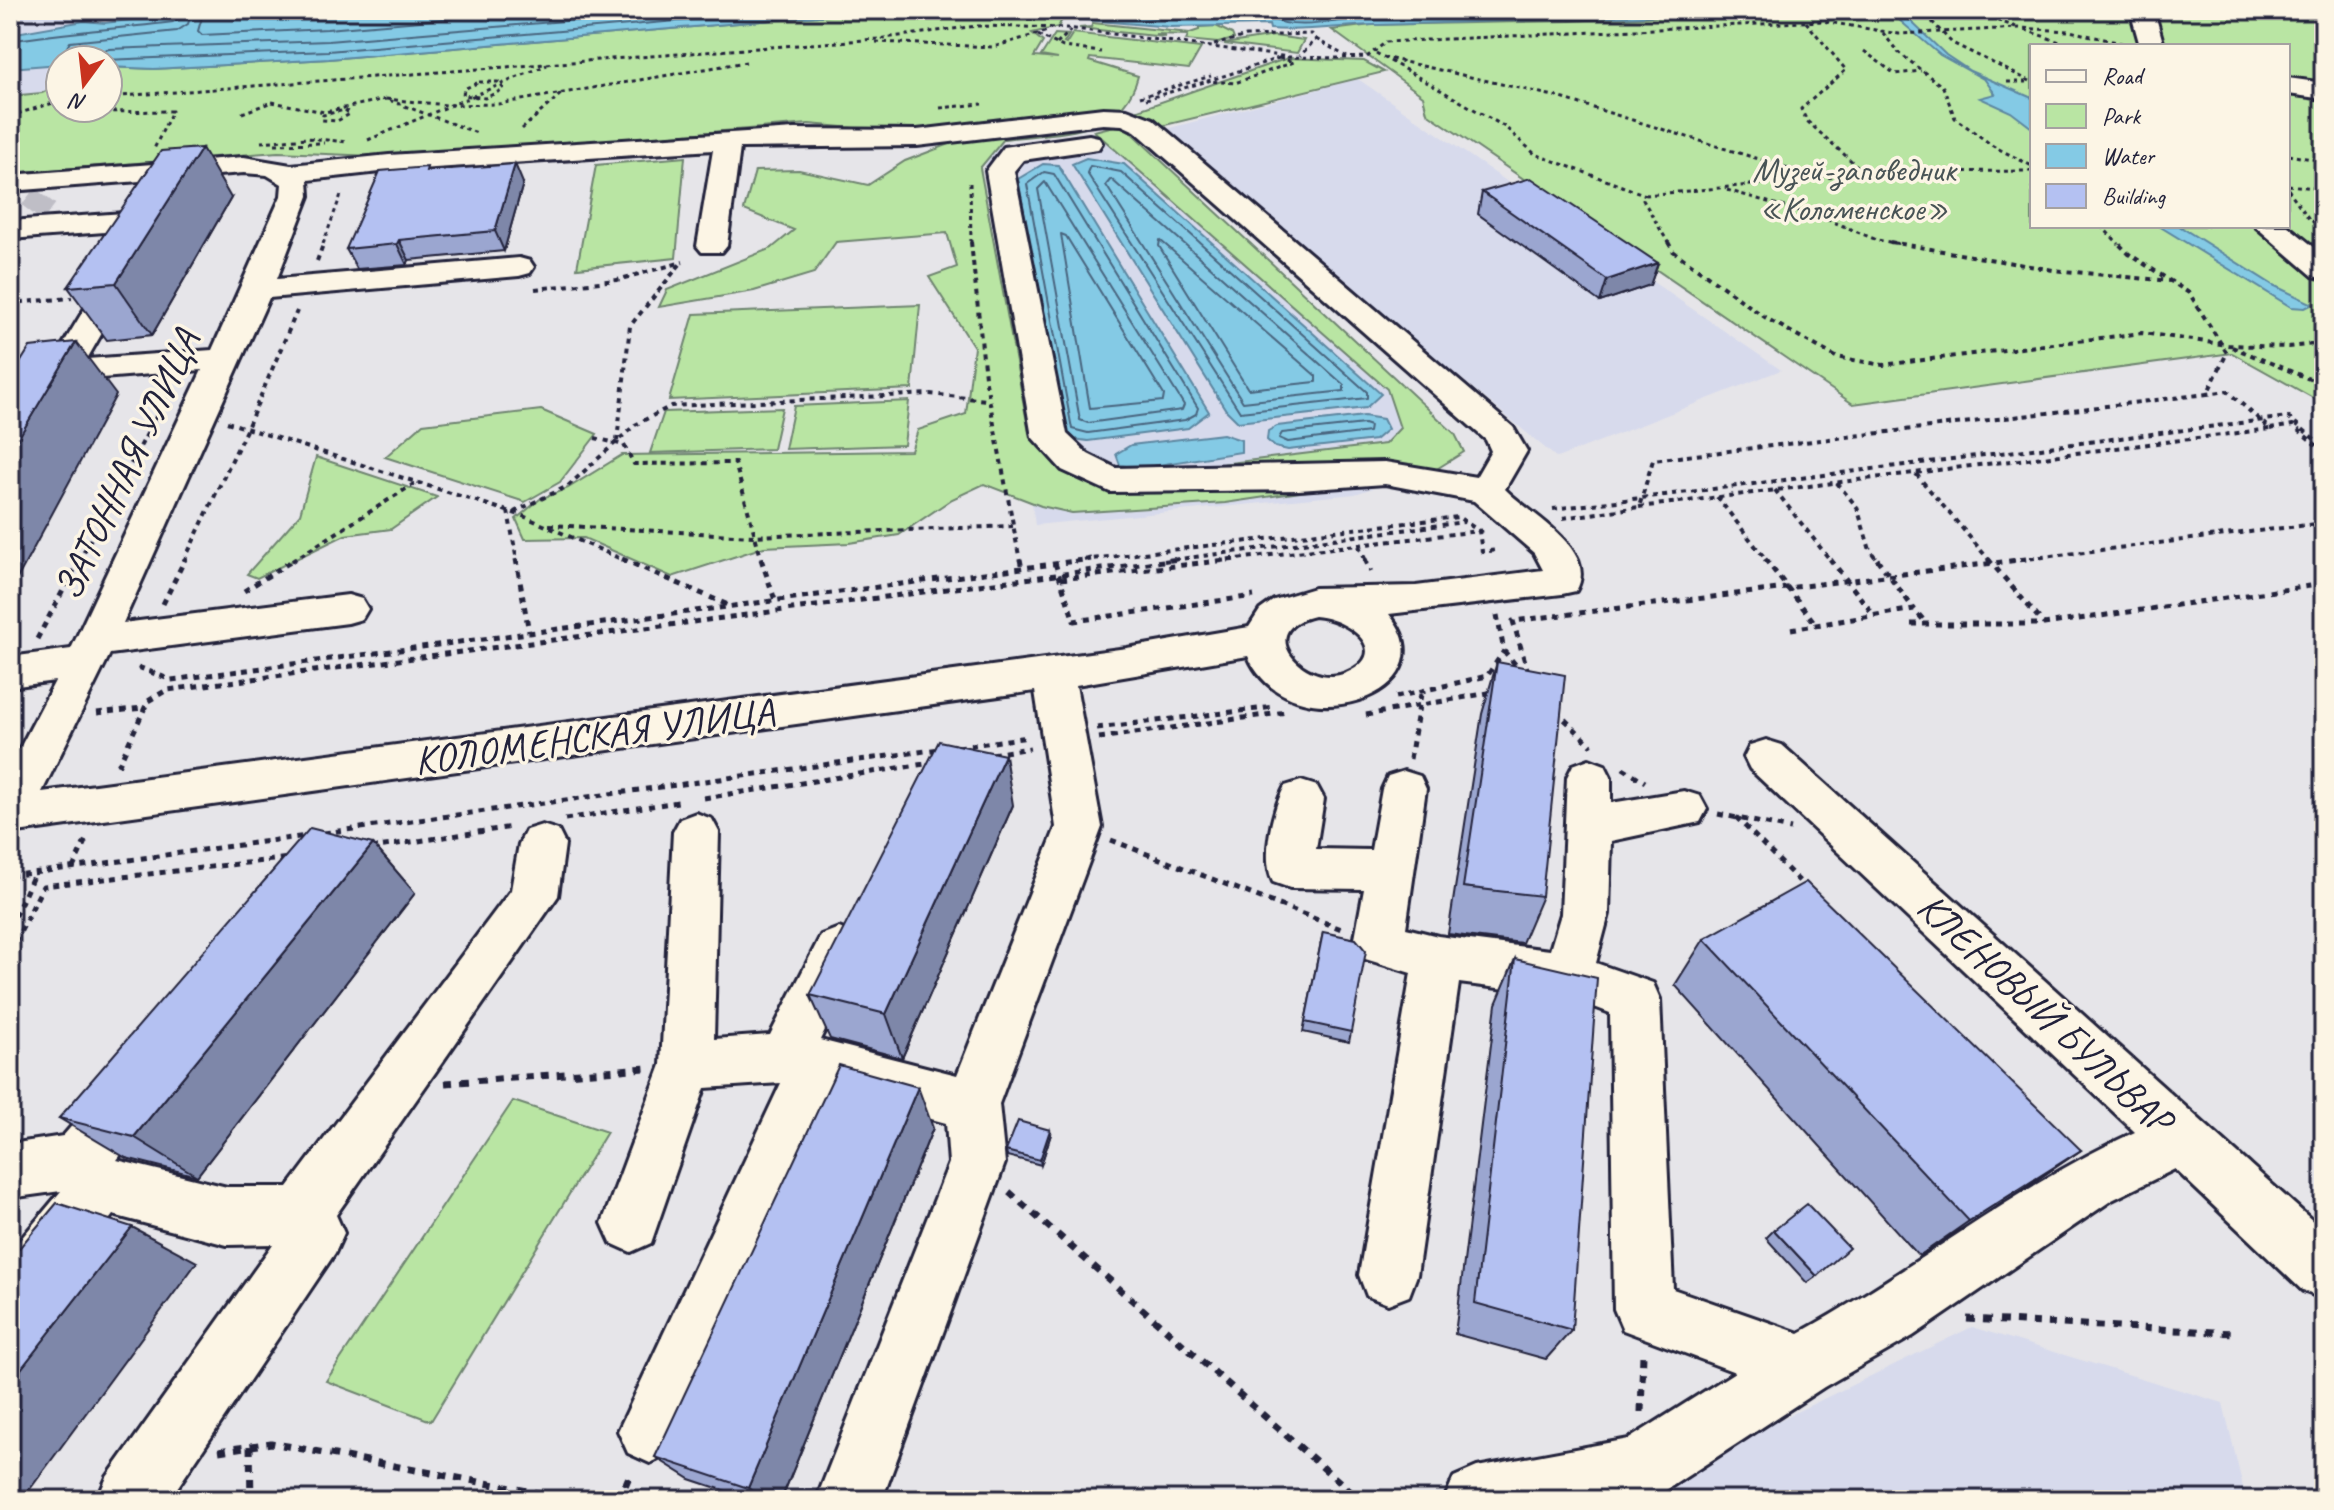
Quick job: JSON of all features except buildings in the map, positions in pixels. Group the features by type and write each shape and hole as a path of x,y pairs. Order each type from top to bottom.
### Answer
{"street":[{"path":"2148,10 2145,21 2151,44"},
{"path":"2290,86 2324,91"},
{"path":"33,210 244,165 292,185 352,166 728,141 961,134 1103,116 1127,117 1144,125 1501,435 1509,451 1498,523"},
{"path":"712,246 728,141"},
{"path":"1089,143 1014,153 1000,171 1050,437 1075,462 1110,480 1268,479 1385,473 1550,545 1564,567 1562,581 1416,600 1303,604 1282,613 1268,627 1271,655"},
{"path":"10,183 33,210 153,220 55,384 224,359"},
{"name":"ЗАТОННАЯ УЛИЦА","path":"10,813 90,651 257,290 292,185"},
{"path":"2272,228 2324,270"},
{"path":"257,290 519,267"},
{"name":"КОЛОМЕНСКАЯ УЛИЦА","path":"10,813 1177,655 1271,655 1309,688 1348,688 1378,672 1400,612 1416,600"},
{"path":"1327,602 1351,608 1371,620 1386,646"},
{"path":"10,672 165,632 348,609"},
{"path":"849,1500 977,1163 972,1104 1079,827 1053,672"},
{"name":"КЛЕНОВЫЙ БУЛЬВАР","path":"1766,757 2324,1270"},
{"path":"1568,975 1585,914 1597,779 1684,809"},
{"path":"1404,789 1379,943 1438,958 1568,975 1635,999 1644,1309 1802,1365"},
{"path":"1301,799 1290,868 1391,870"},
{"path":"302,1215 534,896 540,830"},
{"path":"631,1223 687,1065 696,832"},
{"path":"650,1431 862,907"},
{"path":"1388,1275 1438,958"},
{"path":"10,1299 168,1053"},
{"path":"687,1065 801,1061 972,1104"},
{"path":"1477,1500 1640,1469 1802,1365 1892,1315 2092,1180 2182,1138"},
{"path":"10,1171 90,1172 227,1216 302,1215"},
{"path":"143,1481 315,1233 302,1215"}],"path":[{"path":"1921,10 1952,43 2030,81"},
{"path":"1967,10 2066,44"},
{"path":"124,96 827,42 976,26 1073,28 1299,57 1348,58 1367,57 1376,53 1386,42 1822,21 1899,34 2019,28 2070,31 2125,44"},
{"path":"1806,22 1846,70 1839,79 1810,96 1801,109 1807,121 1868,176"},
{"path":"1057,44 1073,28"},
{"path":"827,42 993,47 1052,29"},
{"path":"1883,33 1943,87 1955,118 1993,146 2030,167"},
{"path":"1037,34 1057,44 1101,52"},
{"path":"1210,47 1246,36 1312,34 1348,58"},
{"path":"1299,57 1316,39"},
{"path":"1864,51 1895,74 1922,71"},
{"path":"1376,53 1505,127 1535,154 1646,195 1823,179 2030,168"},
{"path":"1383,57 1558,97 1687,134 1823,179"},
{"path":"242,113 272,102 325,112 386,99 447,105 498,104 746,62"},
{"path":"165,632 307,286 352,166 356,145 499,82 554,63"},
{"path":"467,97 462,92 473,84 499,82"},
{"path":"467,97 497,94 504,89 499,82"},
{"path":"2007,82 2030,82"},
{"path":"2013,87 2030,83"},
{"path":"519,133 563,92"},
{"path":"386,99 484,135"},
{"path":"970,104 961,134 971,146 969,255 986,400 1022,569"},
{"path":"10,116 44,106"},
{"path":"336,110 349,111 350,114 333,122 320,119 326,113 336,110"},
{"path":"124,112 172,111 153,152"},
{"path":"2290,155 2324,161"},
{"path":"2290,187 2324,189"},
{"path":"1721,188 1826,219 1877,240 2053,270 2171,281"},
{"path":"2290,190 2309,219 2324,229"},
{"path":"1646,195 1643,200 1673,251 1766,318 1836,357 1894,364 2142,333 2228,345 2288,347 2324,343"},
{"path":"2103,228 2129,254 2189,293 2205,314 2227,353 2207,394"},
{"path":"616,441 630,326 683,262"},
{"path":"10,303 109,296"},
{"path":"2228,345 2324,385"},
{"path":"1639,507 1653,460 2227,391 2270,429"},
{"path":"510,512 547,499 584,474 616,441 660,409 671,406 930,394 986,400"},
{"path":"157,414 196,417 247,428 510,512 729,606"},
{"path":"1060,577 1359,546 1642,497 2288,417 2324,449"},
{"path":"144,707 158,693 167,690 1060,577 1464,522 1498,523 1639,507 2293,425 2324,449"},
{"path":"595,438 624,445 634,464 735,463 753,536 775,600"},
{"path":"1916,473 2044,624"},
{"path":"417,482 165,632 132,664 171,680 1055,563 1458,517 1464,522 1498,523"},
{"path":"1837,483 1857,507 1870,550 1926,624"},
{"path":"1775,490 1874,615"},
{"path":"1717,497 1815,623"},
{"path":"510,512 529,632"},
{"path":"1391,698 1421,694 1487,676 1504,651 1531,684 1513,621 2324,523"},
{"path":"544,525 753,536 1013,526"},
{"path":"1359,546 1374,577 1362,580"},
{"path":"1055,563 1074,621 1267,594"},
{"path":"1911,624 2044,624 2324,584"},
{"path":"1791,629 1914,609"},
{"path":"1359,716 1505,690"},
{"path":"1404,789 1421,694"},
{"path":"10,876 1064,738 1300,711 1273,707 1064,738 988,754"},
{"path":"1553,707 1597,779 1684,809 1797,830"},
{"path":"371,851 540,830 941,761"},
{"path":"1736,817 1812,895"},
{"path":"1079,827 1379,943"},
{"path":"10,953 43,886 291,858"},
{"path":"10,927 35,873"},
{"path":"396,1087 687,1065"},
{"path":"977,1163 1360,1500"},
{"path":"1640,1469 1644,1309"},
{"path":"1892,1315 2234,1333"},
{"path":"143,1481 250,1446 271,1443 576,1500"},
{"path":"250,1446 251,1500"}],"shaded area":[{"path":"10,10 95,10 84,21 10,34"},
{"path":"44,65 44,92 10,96 10,68"},
{"path":"1358,79 1781,370 1557,458 1162,130"},
{"path":"1124,136 1449,435 1406,477 1355,494 1035,525 982,145"},
{"path":"1972,1327 2223,1403 2246,1500 1615,1500"}],"green space":[{"name":"Музей-заповедник «Коломенское»","path":"1778,10 2324,10 2324,404 2232,353 1853,404 1427,113 1423,96 1332,30 1371,25 1569,21"},
{"path":"876,11 1063,18 1058,27 1032,33 1043,42 1034,57 1058,59 1041,56 1055,34 1069,35 1066,44 1073,33 1201,48 1189,69 1090,58 1089,61 1138,76 1130,96 1118,111 1084,128 1004,139 980,168 1029,433 1068,466 1122,476 1385,444 1400,428 1387,389 1094,131 1122,124 1455,434 1464,452 1414,483 1321,489 1225,503 1072,513 1041,506 984,484 952,499 899,535 849,543 764,547 672,577 584,538 525,539 516,519 540,499 568,488 622,455 911,451 918,430 966,414 974,347 929,277 957,267 947,233 836,242 814,273 754,291 659,307 667,290 772,248 794,230 744,210 755,171 799,170 868,185 905,161 947,145 911,133 809,124 398,157 278,152 10,173 10,96 44,92 44,124 124,124 124,68 154,69 329,59"},
{"path":"1093,23 1190,33 1199,30 1199,27 1216,26 1232,34 1234,39 1218,43 1186,40 1188,35 1155,34 1165,37 1079,28 1091,27"},
{"path":"1274,36 1304,40 1297,53 1224,44"},
{"path":"1288,58 1364,61 1384,72 1157,127 1135,111"},
{"path":"685,157 676,258 577,268 596,165"},
{"path":"920,305 912,389 669,400 694,314"},
{"path":"909,401 904,445 785,449 794,406"},
{"path":"782,408 773,449 650,453 664,412"},
{"path":"541,410 597,434 560,482 525,502 385,457 423,424"},
{"path":"316,457 437,497 391,529 345,535 257,578 247,574 300,514"},
{"path":"513,1101 607,1132 431,1421 326,1381"}],"water":[{"path":"209,10 1778,10 1297,30 1270,29 1269,25 1171,27 1063,18 876,11 329,59 154,69 124,68 124,44 44,44 44,65 10,68 10,34 84,21 105,23"},
{"path":"1874,10 1899,10 1946,55 1970,71 2030,97 2030,126 2011,112 1980,98 1995,94 1985,80 1940,55 1898,19"},
{"path":"1086,158 1124,164 1381,394 1366,408 1238,422 1226,410 1072,164"},
{"path":"1043,164 1058,165 1209,412 1188,428 1088,441 1065,438 1018,179"},
{"path":"2162,228 2182,228 2273,285 2313,304 2305,308 2291,307"},
{"path":"1364,416 1383,419 1388,429 1375,440 1288,450 1275,447 1267,440 1268,431 1277,426"},
{"path":"1223,434 1241,440 1241,452 1139,468 1120,465 1116,454 1131,445"}],"tunnel":[{"path":"32,213 45,196"}]}
